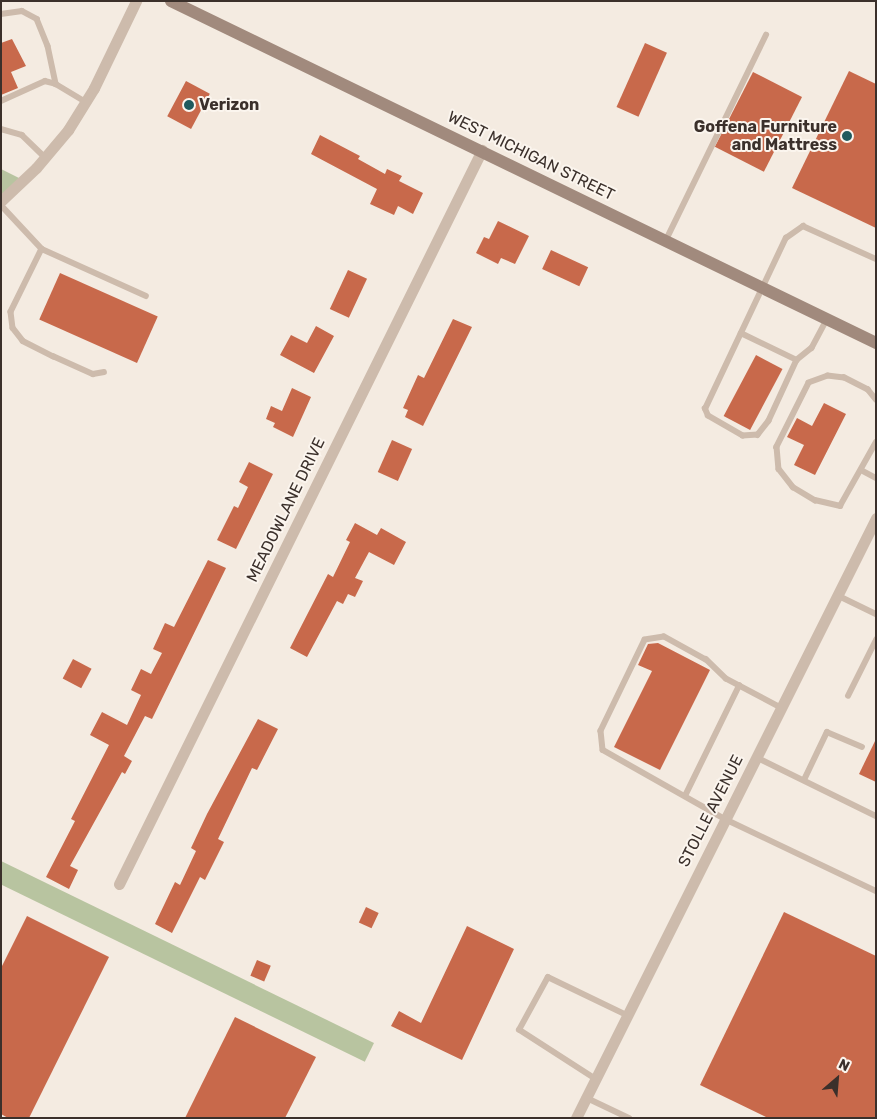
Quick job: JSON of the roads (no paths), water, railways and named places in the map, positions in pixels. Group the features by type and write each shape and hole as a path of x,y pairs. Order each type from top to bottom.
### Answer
{"main road":[{"name":"WEST MICHIGAN STREET","path":"171,1 482,150 876,343"}],"street":[{"path":"1,201 45,157 68,130 86,102 136,1"},
{"name":"MEADOWLANE DRIVE","path":"119,884 482,150"},
{"name":"STOLLE AVENUE","path":"576,1118 876,518"}],"lane":[{"path":"1,14 22,11 37,19 48,46 56,84"},
{"path":"666,240 766,35"},
{"path":"1,101 45,81 56,84 86,102"},
{"path":"1,129 22,135 45,157"},
{"path":"1,205 42,249 146,296"},
{"path":"827,319 812,348 796,360 769,421 758,435 743,436 724,428 708,416 705,409 786,238 803,226 876,259"},
{"path":"42,249 13,306 13,328 23,340 52,356 92,374 104,372"},
{"path":"741,333 796,360"},
{"path":"876,400 868,390 844,378 828,376 809,383 777,447 778,470 792,487 815,500 840,506 876,442"},
{"path":"861,470 876,478"},
{"path":"837,595 876,614"},
{"path":"781,708 726,679 706,660 664,637 645,640 601,731 602,750 725,818 876,891"},
{"path":"848,696 876,640"},
{"path":"685,796 739,686"},
{"path":"804,780 827,732 862,747"},
{"path":"756,757 876,816"},
{"path":"595,1079 519,1030 548,977 627,1015"},
{"path":"585,1097 629,1118"}],"place":[{"name":"Verizon","path":"189,105"},
{"name":"Goffena Furniture and Mattress","path":"847,136"}]}
